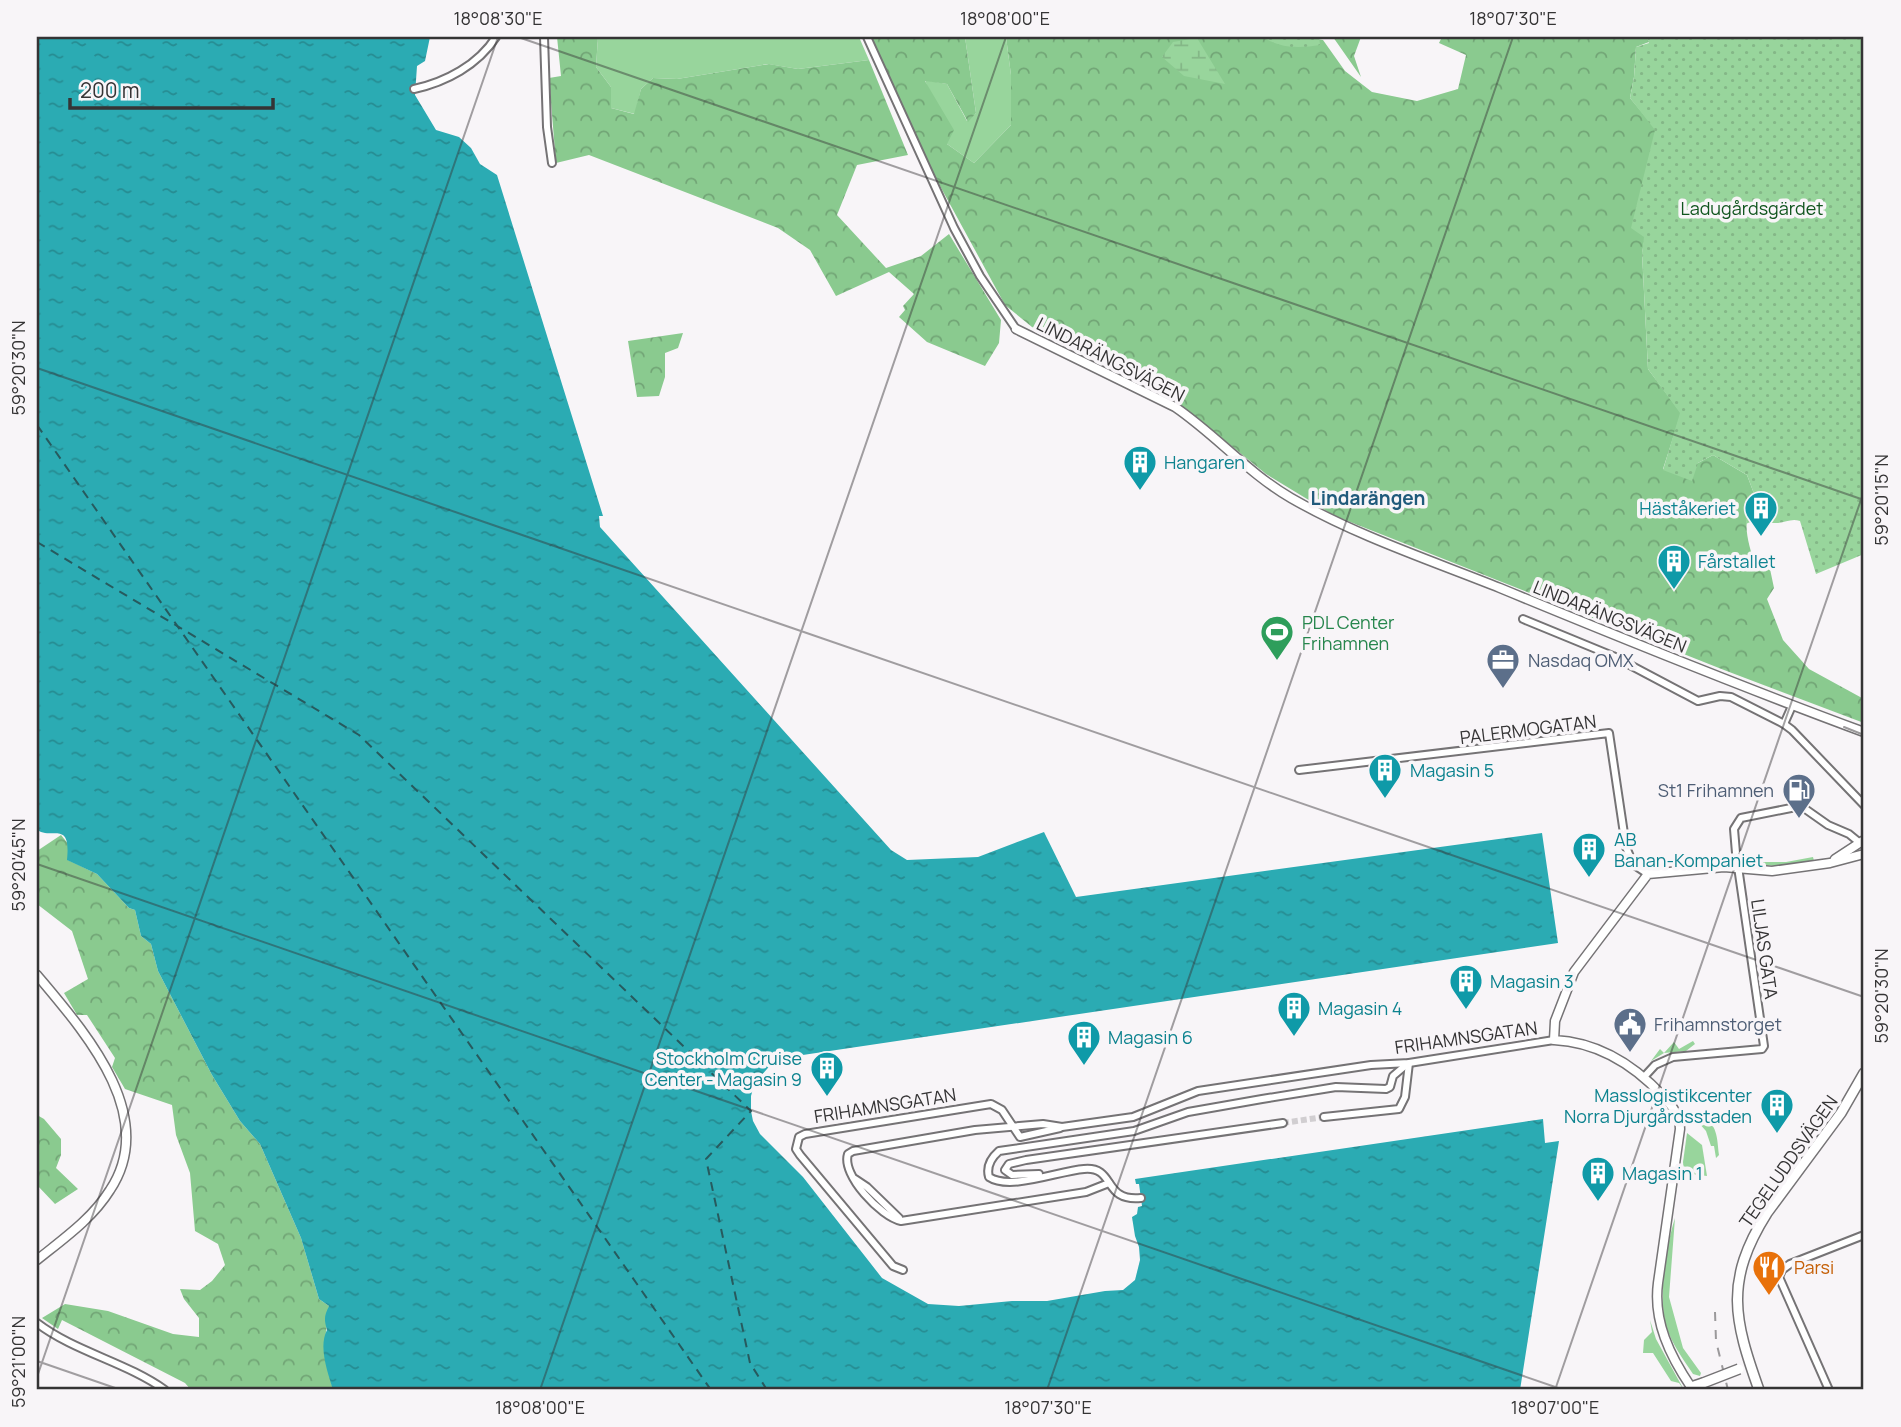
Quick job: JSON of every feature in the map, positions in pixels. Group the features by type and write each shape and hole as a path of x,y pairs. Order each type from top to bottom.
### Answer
{"main road":[{"name":"TEGELUDDSVÄGEN","path":"1759,1390 1738,1324 1740,1277 1748,1250 1767,1213 1841,1113 1864,1073"},
{"path":"1692,1389 1750,1365"}],"street":[{"path":"414,89 435,84 475,61 496,37"},
{"path":"544,37 547,127 552,163"},
{"name":"LINDARÄNGSVÄGEN","path":"867,37 954,228 980,276 1016,329 1175,407 1244,466 1289,497 1367,536 1792,706 1864,732"},
{"path":"1523,619 1613,656 1698,701 1720,696 1731,697 1784,724 1793,730 1864,805"},
{"path":"1784,724 1792,706"},
{"name":"PALERMOGATAN","path":"1299,770 1609,733 1628,853 1633,864 1648,874"},
{"name":"LILJAS GATA","path":"1644,1077 1655,1065 1673,1058 1762,1049 1764,1046 1734,829 1741,818 1801,806 1828,825 1863,842"},
{"path":"1830,863 1863,842"},
{"path":"1648,874 1724,867 1772,871 1830,863 1864,854"},
{"name":"FRIHAMNSGATAN","path":"903,1270 893,1266 800,1155 796,1149 799,1137 991,1104 1002,1110 1020,1137 1062,1127 1133,1117 1198,1091 1371,1065 1409,1063 1553,1040 1555,1021 1574,972 1648,874"},
{"path":"37,975 74,1020 112,1078 122,1105 126,1142 119,1174 109,1192 90,1215 37,1260"},
{"path":"1553,1040 1582,1045 1608,1054 1644,1077 1671,1104 1680,1123 1656,1308 1661,1330 1692,1389"},
{"path":"1324,1117 1399,1109 1405,1097 1409,1063"},
{"path":"1048,1174 1002,1182 989,1177 988,1170 994,1155 1007,1149 1134,1131 1188,1112 1336,1087 1386,1089 1390,1087 1393,1076 1409,1063"},
{"path":"1141,1198 1118,1196 1101,1172 1095,1169 1012,1175 1005,1170 1009,1164 1026,1160 1283,1123"},
{"name":"FRIHAMNSGATAN","path":"1062,1127 1043,1124 975,1130 853,1151 846,1159 849,1172 862,1190 889,1217 901,1221 1086,1192 1109,1183"},
{"path":"1829,1390 1779,1277 1790,1264 1864,1235"},
{"path":"37,1323 61,1338 165,1390"}],"green space":[{"path":"557,37 598,37 596,67 611,87 611,108 634,114 641,89 653,78 677,79 769,64 798,69 869,60 908,155 857,165 837,215 886,268 921,256 949,234 1001,320 999,343 985,366 927,342 899,317 905,310 903,306 914,294 889,272 836,296 810,250 778,228 589,155 556,163 549,78 561,76"},
{"path":"598,37 859,37 869,60 798,69 768,64 677,79 653,78 641,89 635,114 611,108 611,87 596,67"},
{"path":"871,37 965,37 976,113 968,122 947,84 925,81 954,130 947,144 974,163 1011,125 1011,75 1006,37 1305,37 1323,40 1345,71 1372,92 1417,101 1458,89 1466,55 1439,43 1442,37 1647,37 1649,42 1636,47 1630,98 1656,129 1645,175 1645,237 1642,253 1648,369 1681,413 1663,469 1698,463 1713,455 1747,475 1756,499 1748,516 1748,540 1755,567 1770,569 1774,588 1767,599 1783,640 1809,669 1862,698 1864,695 1864,723 1335,516 1266,474 1176,401 1032,327 1005,305 928,164"},
{"path":"965,37 1006,37 1011,75 1011,125 974,163 947,144 925,80 947,84 967,121 976,113"},
{"path":"1263,37 1319,37 1320,45 1291,47"},
{"path":"1333,37 1361,37 1354,56 1361,77"},
{"name":"Ladugårdsgärdet","path":"1647,37 1864,37 1864,554 1816,574 1800,521 1753,521 1746,524 1747,511 1756,499 1747,475 1713,455 1698,463 1692,481 1663,470 1680,413 1648,369 1642,253 1644,237 1631,228 1655,130 1630,98 1636,47 1649,43"},
{"path":"1197,38 1225,84 1184,76 1162,57 1173,42"},
{"path":"683,333 678,348 665,353 665,377 659,396 637,397 628,341"},
{"path":"61,835 69,845 68,860 97,874 129,908 135,910 141,936 151,944 158,971 212,1075 240,1121 260,1144 301,1238 319,1299 329,1306 324,1349 333,1390 191,1390 185,1383 62,1320 58,1329 42,1318 65,1304 108,1311 173,1334 199,1337 199,1318 184,1299 180,1289 200,1290 212,1281 225,1265 218,1244 195,1231 190,1173 176,1135 172,1105 125,1089 112,1067 115,1058 87,1015 77,1015 64,993 88,979 72,931 37,904 37,851"},
{"path":"1813,857 1814,861 1775,866 1758,864 1759,862 1786,862"},
{"path":"1693,1041 1695,1044 1686,1051 1664,1053 1674,1042 1679,1049"},
{"path":"1660,1049 1664,1053 1651,1061"},
{"path":"37,1115 44,1119 61,1139 61,1155 56,1168 78,1189 55,1204 37,1185"},
{"path":"1700,1117 1706,1119 1716,1132 1719,1155 1716,1158 1714,1146 1711,1146 1706,1131 1698,1122"},
{"path":"1687,1133 1702,1145 1707,1176 1684,1173"},
{"path":"1675,1218 1669,1297 1683,1348 1701,1373 1700,1376 1693,1374 1678,1351 1668,1333 1664,1314 1664,1272"},
{"path":"1650,1320 1656,1339 1684,1390 1679,1383 1671,1381 1653,1353 1643,1353 1644,1340 1652,1332"}],"water":[{"path":"37,37 430,37 425,61 417,66 415,95 436,130 459,137 471,148 480,164 497,175 603,516 599,516 600,527 891,850 907,860 978,857 1044,832 1076,897 1542,833 1558,943 796,1056 796,1059 773,1062 756,1078 751,1096 753,1121 760,1134 803,1177 882,1278 928,1304 959,1306 1047,1301 1123,1290 1135,1280 1140,1260 1132,1217 1137,1214 1138,1207 1142,1206 1139,1184 1136,1184 1135,1179 1543,1119 1545,1143 1559,1141 1520,1390 333,1390 323,1344 329,1306 319,1299 301,1238 260,1144 240,1121 212,1075 158,971 151,944 141,936 135,910 129,908 97,874 67,860 68,848 63,836 37,830"}],"ferry route":[{"path":"37,425 711,1390"},
{"path":"37,542 359,735 751,1111 706,1159 750,1363 767,1390"}],"tunnel":[{"path":"1283,1123 1324,1117"}],"tram line":[{"path":"1844,727 1864,735"}],"railway":[{"path":"1715,1312 1716,1341 1728,1390"}],"place":[{"name":"Hangaren","path":"1140,492"},
{"name":"Häståkeriet","path":"1761,538"},
{"name":"Fårstallet","path":"1674,591"},
{"name":"PDL Center Frihamnen","path":"1277,662"},
{"name":"Nasdaq OMX","path":"1503,690"},
{"name":"Magasin 5","path":"1385,800"},
{"name":"St1 Frihamnen","path":"1799,820"},
{"name":"AB Banan-Kompaniet","path":"1589,879"},
{"name":"Magasin 3","path":"1466,1011"},
{"name":"Magasin 4","path":"1294,1038"},
{"name":"Frihamnstorget","path":"1630,1054"},
{"name":"Magasin 6","path":"1084,1067"},
{"name":"Stockholm Cruise Center - Magasin 9","path":"827,1098"},
{"name":"Masslogistikcenter Norra Djurgårdsstaden","path":"1777,1135"},
{"name":"Magasin 1","path":"1598,1203"},
{"name":"Parsi","path":"1769,1297"}],"district":[{"name":"Lindarängen","path":"1368,498"}]}
